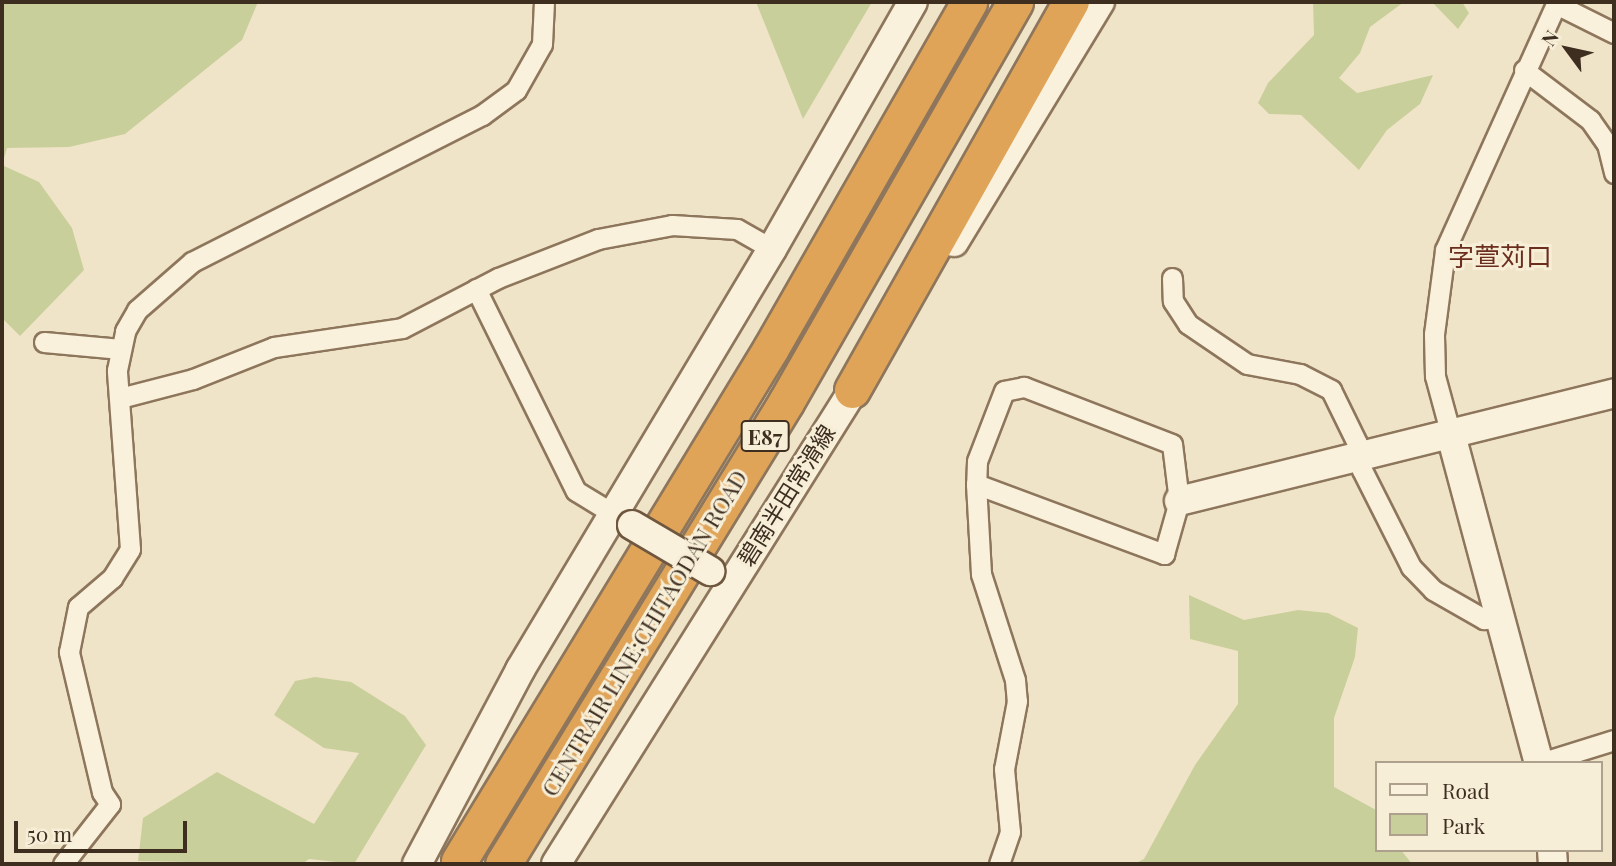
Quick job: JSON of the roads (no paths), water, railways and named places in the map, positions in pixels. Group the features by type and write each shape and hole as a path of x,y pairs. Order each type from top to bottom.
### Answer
{"highway":[{"name":"CENTRAIR LINE;CHITAODAN ROAD","path":"459,861 771,348 969,2"},
{"name":"CENTRAIR LINE;CHITAODAN ROAD","path":"503,864 786,402 1016,2"},
{"path":"852,390 1071,2"}],"main road":[{"path":"417,864 520,670 622,519 913,2"},
{"name":"碧南半田常滑線","path":"622,519 721,578 940,263 1100,2"},
{"path":"1179,501 1614,393"},
{"path":"1451,435 1498,618 1539,761"},
{"path":"556,864 721,578"}],"street":[{"path":"63,864 110,804 102,792 69,652 78,607 111,578 130,549 120,398 121,349 136,310 192,262 482,115 516,90 542,44 544,2"},
{"path":"1451,435 1435,376 1434,334 1446,250 1524,69 1556,3 1614,33"},
{"path":"1524,69 1590,120 1607,144 1614,173"},
{"path":"120,398 193,379 274,347 402,328 476,289 598,239 673,225 737,229 772,249"},
{"path":"1172,278 1173,301 1188,324 1247,364 1300,374 1331,390 1341,404 1359,458 1386,523 1424,582 1484,619 1498,618"},
{"path":"476,289 576,491 622,519"},
{"path":"44,342 121,349"},
{"path":"976,484 1164,554 1179,501 1172,444 1024,387 1004,391 977,461 976,484 981,575 1015,680 1017,701 1004,769 1010,832 999,864"},
{"path":"1546,761 1614,740"}],"district":[{"name":"字萱苅口","path":"1500,256"}]}
